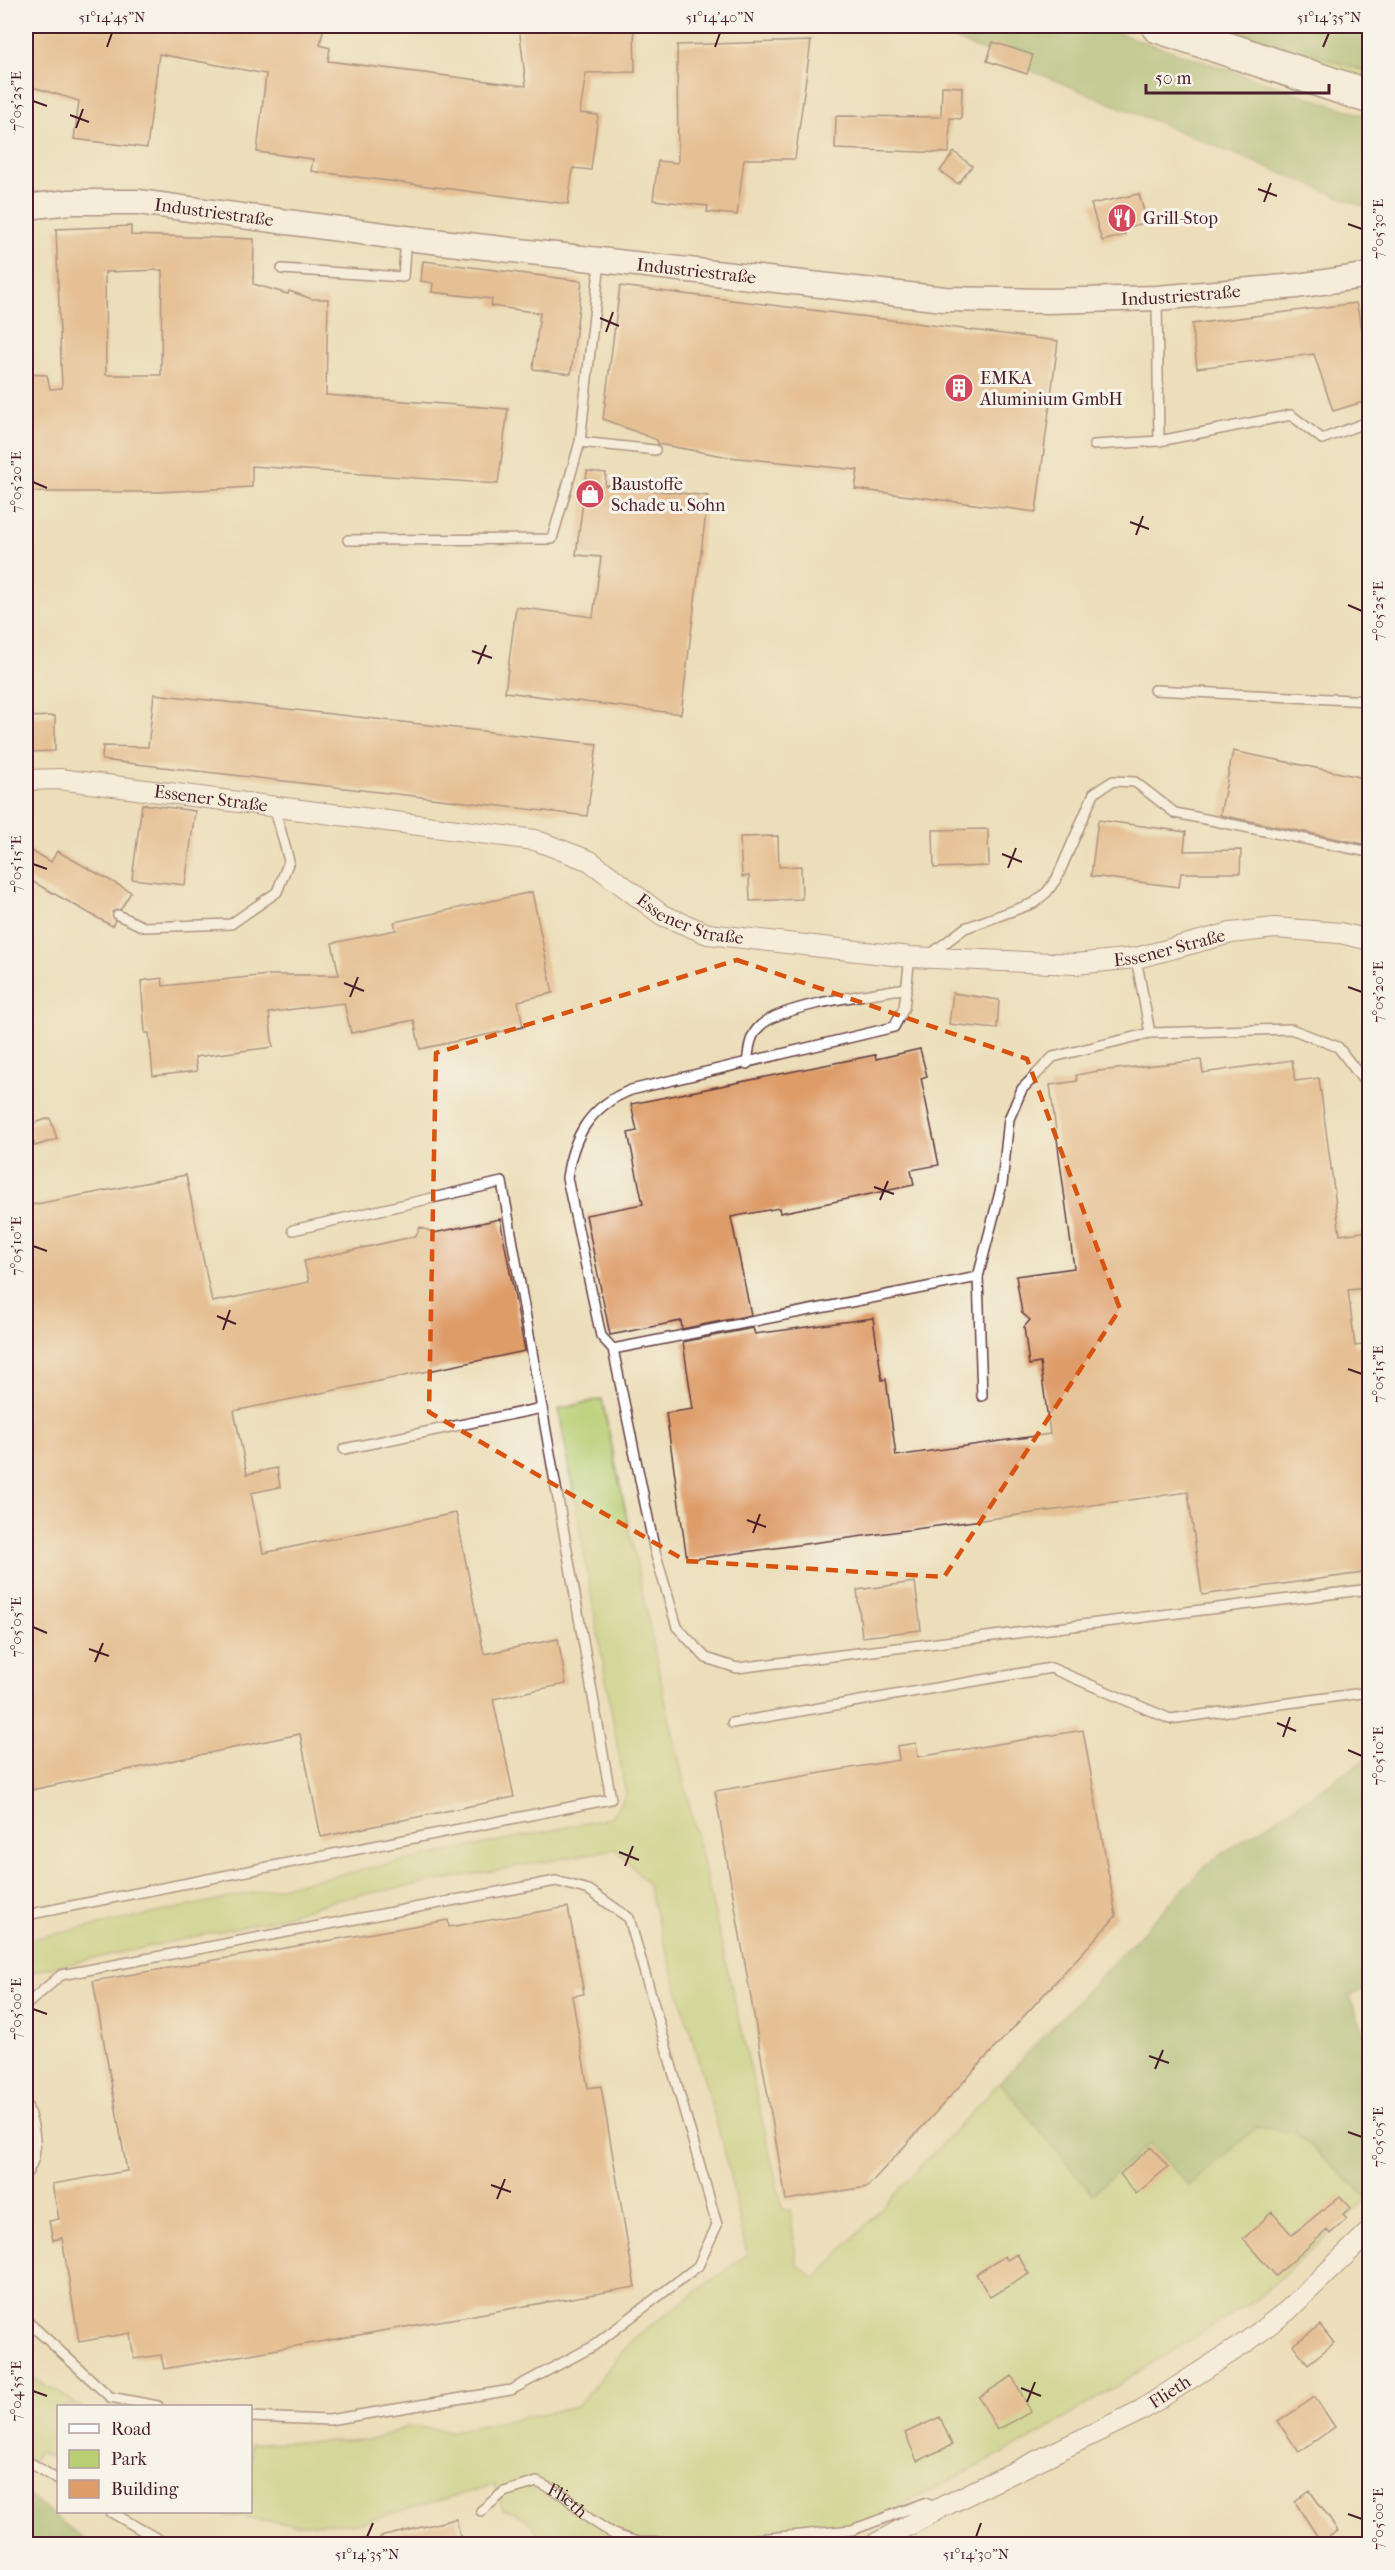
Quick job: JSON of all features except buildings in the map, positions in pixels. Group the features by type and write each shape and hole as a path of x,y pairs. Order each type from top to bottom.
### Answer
{"highway":[{"path":"1158,26 1370,97"}],"street":[{"name":"Industriestraße","path":"26,207 70,202 138,202 406,238 944,298 1047,301 1157,298 1297,286 1370,275"},
{"name":"Essener Straße","path":"26,780 60,779 535,840 590,861 662,915 708,934 918,957 1075,964 1136,958 1231,933 1275,928 1340,933 1370,940"},
{"name":"Flieth","path":"875,2544 939,2509 1140,2410 1245,2343 1287,2311 1370,2231"}],"lane":[{"path":"282,269 403,277 406,238"},
{"path":"348,540 552,539 580,442 601,259"},
{"path":"1157,298 1160,441"},
{"path":"1094,445 1160,441 1291,415 1322,439 1370,421"},
{"path":"580,442 655,450"},
{"path":"1154,690 1370,701"},
{"path":"1370,849 1364,851 1309,841 1175,813 1135,782 1113,781 1094,793 1057,878 1047,892 1034,903 965,928 918,957 907,988 904,1008 894,1027 631,1090 610,1098 586,1123 571,1152 567,1178 601,1336 613,1349 655,1552 677,1627 706,1658 737,1668 1370,1588"},
{"path":"118,915 144,927 231,924 277,892 289,861 274,806"},
{"path":"1136,958 1150,1033"},
{"path":"747,1064 750,1040 760,1026 782,1013 907,988"},
{"path":"982,1396 978,1276 1002,1184 1009,1119 1022,1089 1053,1057 1150,1033 1291,1029 1338,1047 1370,1089"},
{"path":"26,1916 611,1799 502,1182 293,1230"},
{"path":"613,1349 978,1276"},
{"path":"344,1449 542,1408"},
{"path":"732,1723 1051,1668 1170,1719 1370,1692"},
{"path":"26,2005 61,1975 556,1881 589,1890 628,1918 717,2225 698,2266 592,2347 511,2390 329,2420 252,2417"},
{"path":"26,2103 35,2128 33,2164 26,2174"},
{"path":"26,2320 110,2397 154,2405"},
{"path":"26,2460 57,2479"},
{"name":"Flieth","path":"481,2511 504,2492 537,2482 565,2496 587,2517 613,2534 637,2542 717,2543 852,2530 925,2503 939,2509"},
{"path":"114,2513 166,2544"}],"highlighted area":[{"path":"737,960 1027,1059 1120,1309 944,1577 686,1561 429,1412 436,1053"}],"green space":[{"path":"922,26 1097,26 1369,117 1369,209"},
{"path":"1189,26 1223,26 1369,72 1369,87"},
{"path":"1223,26 1369,26 1369,72"},
{"path":"602,1399 663,1691 783,2210 790,2210 797,2264 815,2279 1000,2082 1092,2194 1150,2142 1189,2186 1257,2126 1296,2133 1368,2198 1259,2297 1035,2437 884,2515 834,2544 541,2544 539,2536 528,2520 503,2509 495,2485 358,2523 294,2524 205,2513 252,2513 252,2444 372,2440 408,2426 452,2431 577,2407 633,2339 747,2254 724,2149 647,1883 616,1849 342,1898 276,1919 26,1973 26,1940 610,1818 626,1795 559,1409"},
{"path":"1369,1757 1369,1987 1349,1996 1369,2044 1368,2198 1296,2133 1257,2127 1189,2186 1150,2143 1092,2194 1000,2082 1207,1864"},
{"path":"26,2374 79,2405 57,2405 57,2460 39,2452 26,2469"},
{"path":"26,2494 90,2544 26,2544"}],"place":[{"name":"Grill-Stop","path":"1122,218"},
{"name":"EMKA Aluminium GmbH","path":"959,388"},
{"name":"Baustoffe Schade u. Sohn","path":"590,494"}]}
